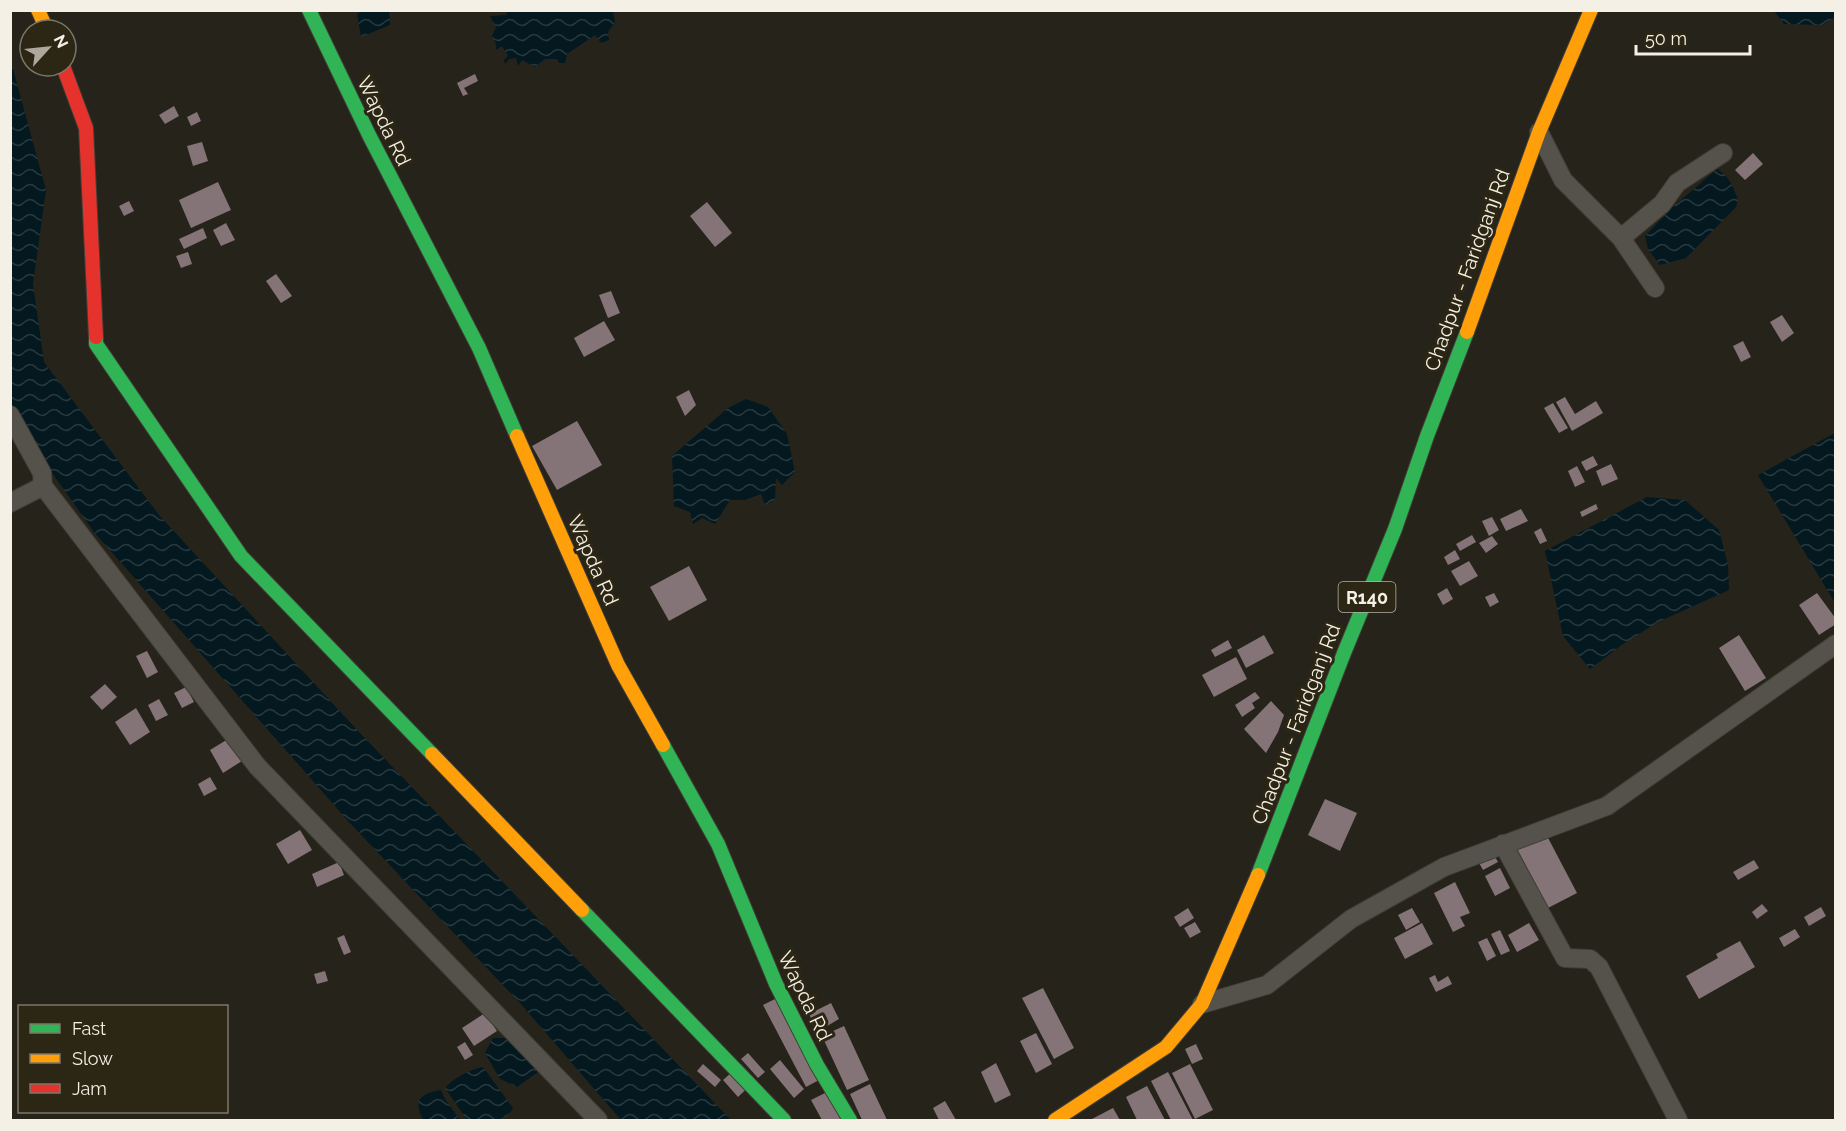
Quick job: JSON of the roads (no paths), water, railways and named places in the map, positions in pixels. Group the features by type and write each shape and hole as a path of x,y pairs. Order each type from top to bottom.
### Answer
{"main road":[{"name":"Wapda Rd","path":"309,10 369,135 478,348 618,665 718,844 776,984 817,1065 850,1120"},
{"name":"Chadpur - Faridganj Rd","path":"1055,1120 1166,1047 1202,1004 1262,866 1344,653 1395,530 1427,436 1539,132 1591,10"},
{"path":"67,78 86,128 96,344 241,556 784,1120"}],"street":[{"path":"1539,132 1563,180 1621,238 1655,288"},
{"path":"1621,238 1662,204 1677,183 1723,153"},
{"path":"10,415 42,472 44,486 258,766 598,1120"},
{"path":"10,503 44,486"},
{"path":"1202,1004 1267,985 1351,919 1444,867 1606,806 1836,644"},
{"path":"1503,844 1565,958 1590,959 1599,967 1677,1120"}],"water":[{"path":"363,10 389,11 390,25 361,37 357,14"},
{"path":"508,10 616,11 613,12 615,22 608,32 609,40 601,43 595,35 567,54 565,63 559,63 557,59 545,59 535,67 522,60 518,66 516,58 509,59 505,64 504,60 508,56 502,46 496,50 492,36 496,27 490,16 506,15"},
{"path":"1774,11 1835,11 1835,17 1822,25 1784,24"},
{"path":"10,58 46,190 33,284 44,362 159,515 359,732 731,1120 621,1120 520,1003 349,822 94,532 11,415"},
{"path":"1717,169 1733,186 1738,200 1736,207 1686,258 1660,265 1648,249 1645,236 1674,206"},
{"path":"746,399 768,407 787,434 795,472 782,485 776,478 775,500 765,505 761,494 745,500 730,500 715,524 702,518 693,524 690,512 674,506 672,456 728,408"},
{"path":"1835,433 1835,603 1758,475"},
{"path":"1647,497 1685,500 1719,530 1728,565 1729,590 1658,622 1623,644 1590,669 1563,636 1545,551"},
{"path":"493,1038 505,1038 538,1072 517,1087 500,1079 485,1053"},
{"path":"483,1067 513,1108 499,1120 467,1120 445,1088 463,1074"},
{"path":"441,1090 460,1120 423,1120 419,1107 420,1099 428,1093"}]}
